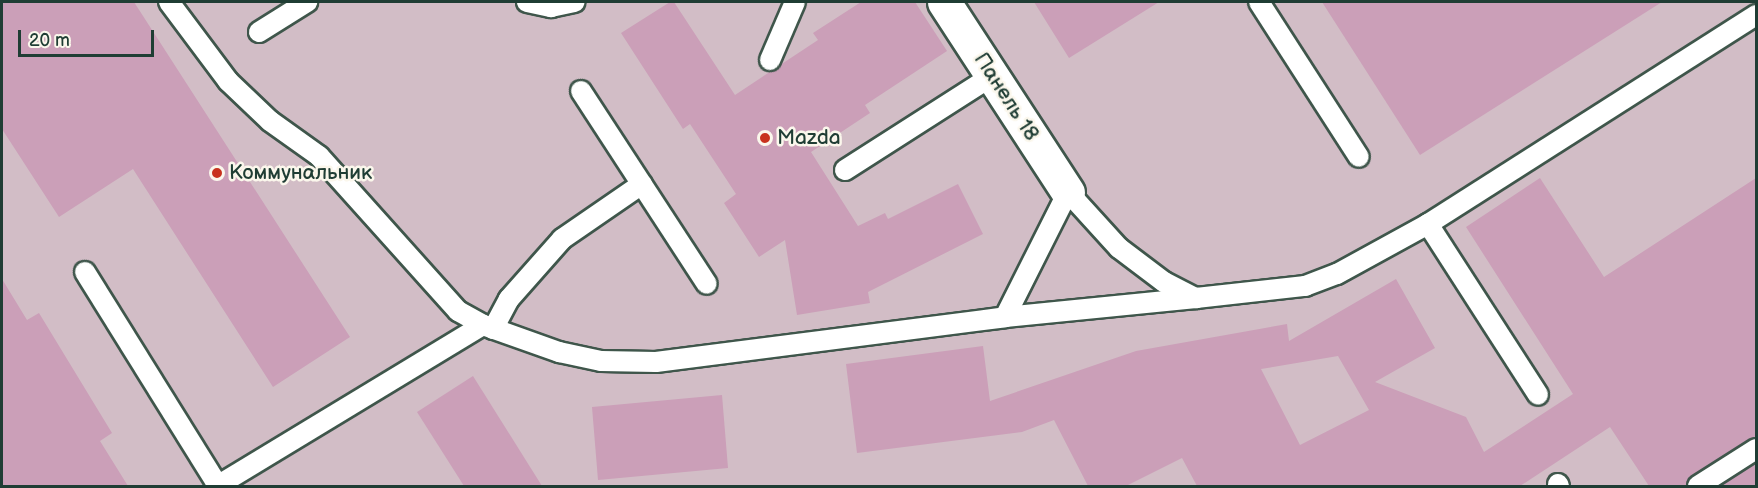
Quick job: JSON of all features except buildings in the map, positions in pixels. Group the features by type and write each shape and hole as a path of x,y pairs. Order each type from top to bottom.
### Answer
{"street":[{"name":"Панель 18","path":"944,2 1068,192"}],"lane":[{"path":"169,2 235,88 270,121 319,156 440,294 488,327 559,352 601,361 656,362 1005,317 1305,286 1337,274 1428,224 1756,15"},
{"path":"260,32 307,2"},
{"path":"527,2 551,7 574,2"},
{"path":"770,60 795,2"},
{"path":"1259,2 1359,157"},
{"path":"845,170 992,76"},
{"path":"581,91 707,284"},
{"path":"85,272 217,486 488,327 562,238 642,184"},
{"path":"1005,317 1068,192 1119,248 1164,282 1196,298"},
{"path":"1428,224 1538,395"},
{"path":"1698,486 1756,448"}],"shaded area":[{"path":"2,2 1756,2 1756,486 2,486"}],"place":[{"name":"Mazda","path":"765,138"},
{"name":"Коммунальник","path":"217,173"}]}
